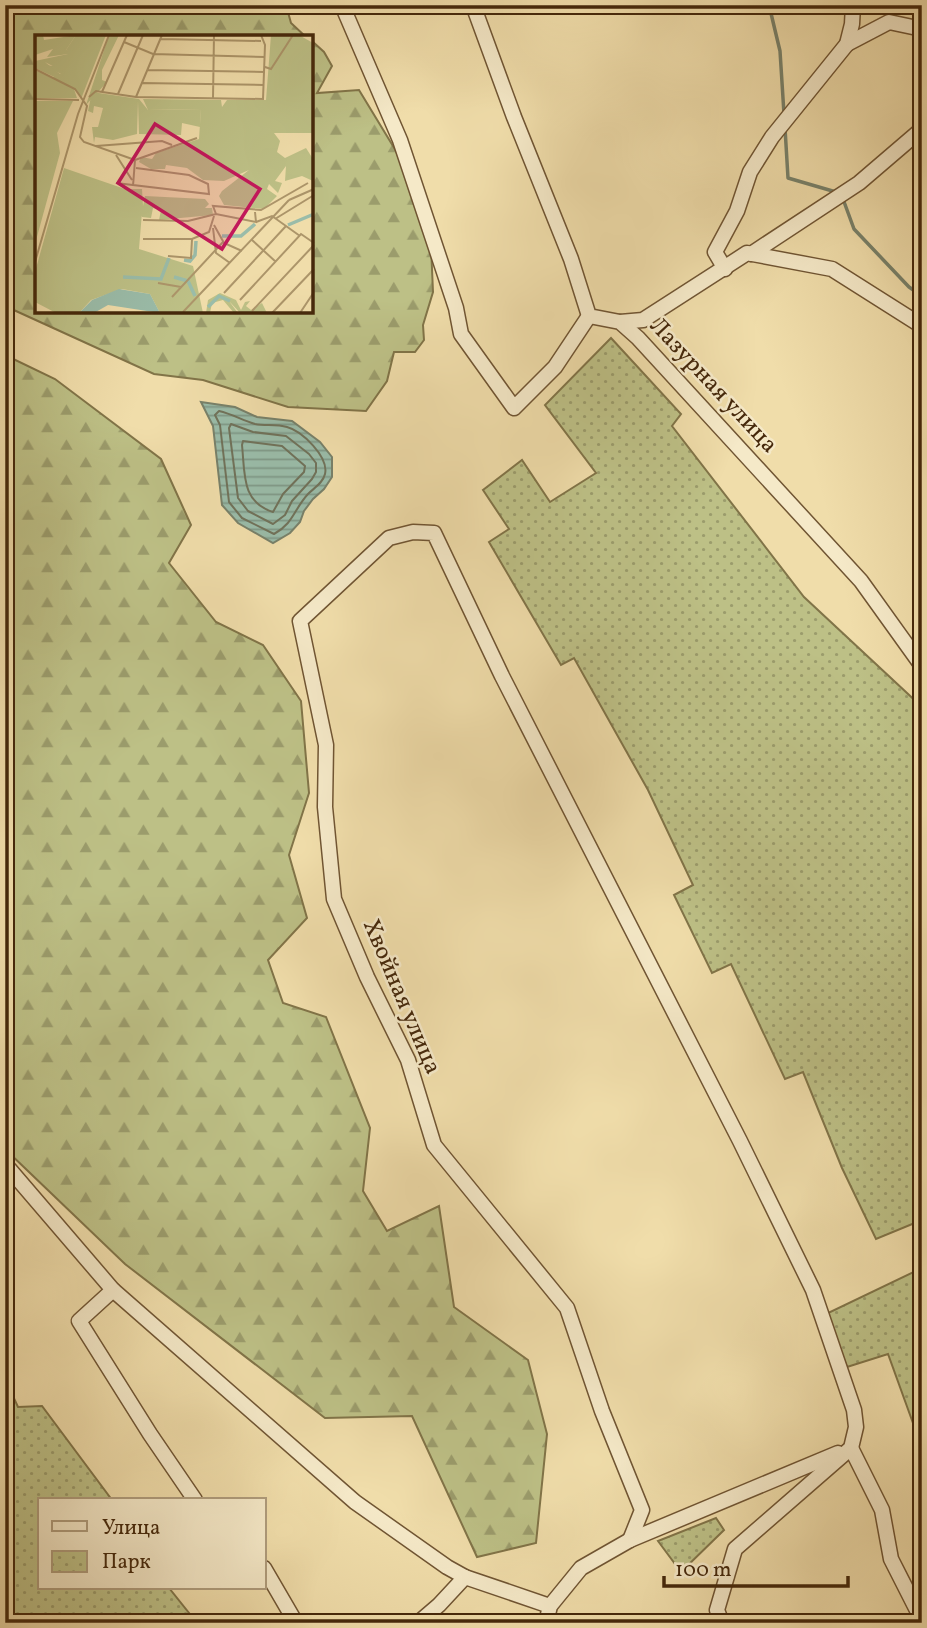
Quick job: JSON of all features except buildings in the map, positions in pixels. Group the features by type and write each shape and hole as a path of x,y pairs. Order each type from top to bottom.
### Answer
{"street":[{"path":"342,5 400,140 456,308 461,334 514,408 555,367 589,316 567,247 473,5"},
{"path":"847,44 853,5"},
{"path":"725,269 715,252 737,211 750,172 772,137 847,44 889,22 922,29"},
{"path":"751,254 859,183 922,129"},
{"path":"620,322 643,320 747,253 832,269 922,326"},
{"name":"Лазурная улица","path":"589,316 620,322 638,338 861,581 922,666"},
{"name":"Хвойная улица","path":"630,1540 642,1510 602,1411 567,1308 434,1146 408,1060 367,977 334,899 325,807 326,745 300,621 389,538 413,532 434,534 502,676 740,1141 813,1290 854,1410 856,1427 851,1448"},
{"path":"5,1164 113,1290 355,1502 465,1577 550,1606"},
{"path":"113,1290 79,1321 194,1498"},
{"path":"546,1623 550,1606 582,1568 630,1540 851,1448"},
{"path":"851,1448 881,1510 891,1559 922,1620"},
{"path":"722,1623 717,1610 735,1549 851,1448"},
{"path":"266,1570 296,1623"},
{"path":"418,1623 465,1577"}],"green space":[{"path":"5,5 286,5 291,23 304,35 35,35 35,313 313,313 313,42 324,52 332,66 317,93 359,90 396,151 431,246 433,292 423,325 424,340 415,352 394,352 387,381 366,411 288,407 203,380 154,374 5,306"},
{"path":"611,338 681,414 672,426 804,597 922,707 922,1220 876,1239 842,1168 803,1072 785,1079 731,964 712,973 674,895 693,885 648,790 574,658 561,665 489,542 509,529 483,490 522,460 550,502 596,473 545,405"},
{"path":"5,355 55,379 161,459 191,525 169,563 216,622 263,645 301,701 309,793 289,855 307,918 268,960 283,1003 326,1017 370,1128 363,1191 387,1231 439,1206 454,1307 528,1360 547,1434 536,1543 477,1557 412,1416 325,1418 125,1264 5,1149"},
{"path":"922,1268 922,1448 888,1354 847,1367 826,1314"},
{"path":"5,1379 18,1407 42,1406 111,1498 38,1498 38,1590 171,1590 197,1623 5,1623"},
{"path":"716,1518 724,1530 681,1572 658,1541"}],"water":[{"path":"201,402 235,407 257,417 292,421 320,442 332,457 332,477 290,533 273,543 238,523 222,505 213,426"}],"waterway":[{"path":"769,5 780,51 784,114"},
{"path":"785,128 788,178 836,192"},
{"path":"843,199 854,229 909,287 922,296"}]}
